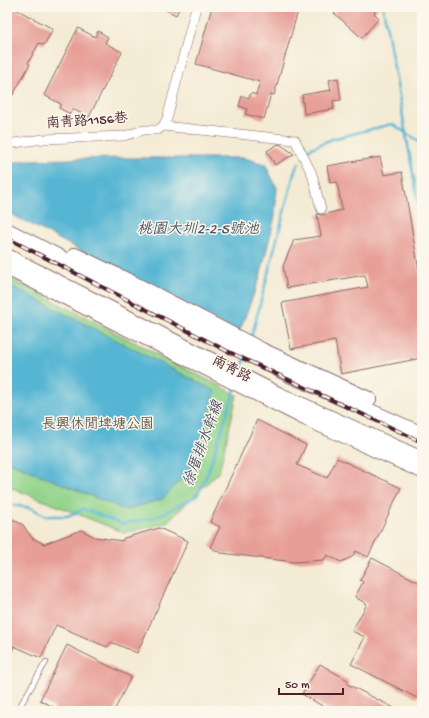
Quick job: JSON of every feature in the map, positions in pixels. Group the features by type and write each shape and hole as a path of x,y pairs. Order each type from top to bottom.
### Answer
{"main road":[{"path":"7,221 262,350 422,423"},
{"name":"南青路","path":"7,230 289,375 422,434"},
{"name":"南青路","path":"7,256 278,394 422,459"},
{"name":"南青路","path":"74,265 106,270"},
{"path":"7,268 304,418 422,471"},
{"name":"南青路","path":"42,275 77,304"},
{"name":"南青路","path":"293,365 328,392"}],"street":[{"path":"163,126 167,118 196,7"},
{"name":"南青路1156巷","path":"7,144 44,139 124,136 144,130 158,130 163,126 295,140 312,174 321,209"}],"lane":[{"path":"17,711 46,662"}],"green space":[{"name":"長興休閒埤塘公園","path":"7,277 237,395 219,472 166,523 125,533 7,486"}],"water":[{"name":"桃園大圳2-2-5號池","path":"244,158 265,164 277,188 275,216 260,277 239,333 7,212 7,164 27,160"},
{"name":"長興休閒埤塘公園","path":"7,284 215,391 197,461 163,499 125,510 7,461"}],"building":[{"path":"7,7 12,7 53,29 44,45 39,43 28,63 30,64 13,95 7,92"},
{"path":"160,7 180,7 176,15"},
{"path":"212,7 299,7 274,95 271,94 264,119 245,114 247,109 239,106 242,96 249,98 251,93 256,95 260,82 196,64"},
{"path":"339,7 379,7 374,13 379,18 362,38 334,13"},
{"path":"78,28 95,37 98,31 108,37 105,43 122,52 89,117 72,109 70,114 59,108 61,104 44,95"},
{"path":"338,78 341,100 333,101 334,109 304,114 302,95 331,90 329,80"},
{"path":"278,144 294,154 275,165 267,151"},
{"path":"380,157 384,175 402,172 420,277 422,281 422,358 341,374 335,341 291,349 282,303 368,287 365,275 287,288 283,266 294,240 321,236 317,214 322,215 342,210 337,182 330,183 327,166"},
{"path":"257,420 306,445 297,465 327,478 337,458 401,488 368,557 356,551 352,557 341,562 327,555 324,560 294,562 221,553 210,547 220,527 210,522"},
{"path":"7,516 23,525 32,538 44,544 81,530 95,537 122,541 124,538 159,528 188,541 137,653 111,642 107,647 56,625 41,658 14,646 7,662"},
{"path":"372,558 422,584 422,689 417,698 351,664 365,637 352,631 367,604 355,597 363,582 360,580"},
{"path":"67,645 131,677 114,711 54,711 55,708 40,700"},
{"path":"320,664 349,681 347,684 400,711 331,711 302,694"}],"waterway":[{"path":"383,7 422,223"},
{"name":"徐厝排水幹線","path":"307,150 332,139 392,124 417,140 422,141"},
{"name":"徐厝排水幹線","path":"251,339 295,170 299,163"},
{"name":"徐厝排水幹線","path":"241,370 245,358"},
{"name":"徐厝排水幹線","path":"7,504 31,508 46,516 68,516 84,509 122,524 154,518 197,496 208,472 235,389"}],"railway":[{"path":"7,238 227,351 422,442"}]}
